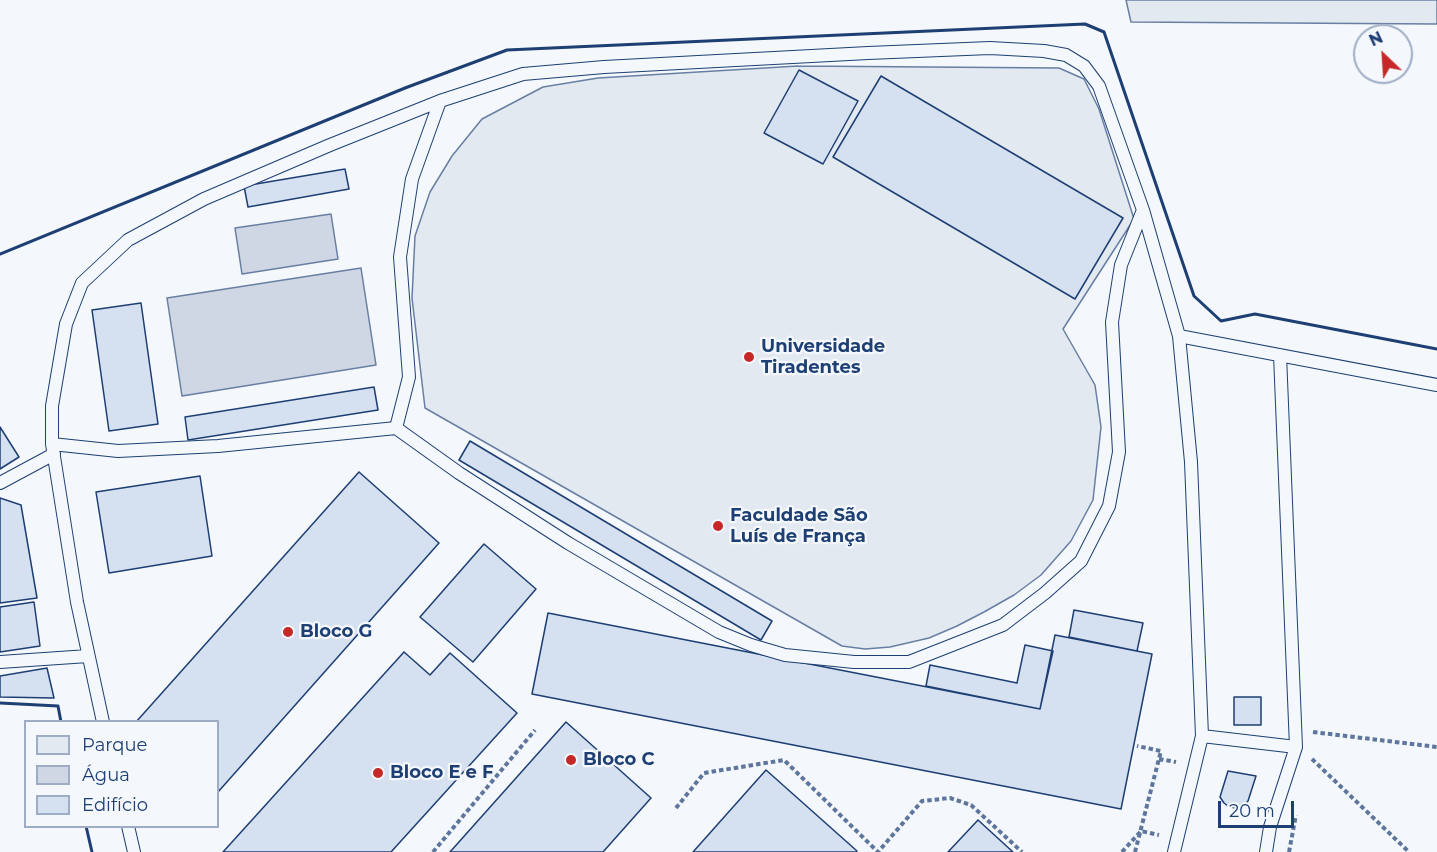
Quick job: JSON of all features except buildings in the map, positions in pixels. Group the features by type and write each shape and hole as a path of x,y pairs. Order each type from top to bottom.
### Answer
{"lane":[{"path":"103,720 77,602 53,449 52,406 66,324 82,283 128,240 204,199 330,145 440,100 523,74 868,52 990,48 1044,51 1066,56 1084,66 1099,86 1143,210 1179,336 1191,462 1202,736 1174,852"},
{"path":"396,428 409,377 400,256 412,179 440,100"},
{"path":"0,483 53,449 118,451 218,446 396,428 459,473 568,543 719,632 785,655 854,663 909,662 1003,625 1045,593 1081,561 1105,515 1109,506 1119,452 1112,322 1121,266 1143,210"},
{"path":"1179,336 1437,385"},
{"path":"1266,852 1270,827 1296,747 1280,355"},
{"path":"0,662 88,656"},
{"path":"1202,736 1296,747"},
{"path":"128,828 134,852"}],"path":[{"path":"433,852 536,730"},
{"path":"1295,730 1437,747"},
{"path":"1135,852 1161,751 1137,746"},
{"path":"1308,756 1409,852"},
{"path":"676,808 704,773 784,760 878,852 922,801 950,798 970,805 1022,852"},
{"path":"1141,831 1177,838"},
{"path":"1122,852 1141,831"},
{"path":"1288,852 1292,832"}],"green space":[{"path":"1126,0 1437,0 1437,24 1131,22"},
{"name":"Universidade Tiradentes","path":"798,66 1059,68 1084,79 1099,109 1134,219 1063,329 1095,385 1101,427 1093,500 1071,541 1041,575 1014,595 957,626 929,638 890,647 865,649 842,646 425,408 412,298 415,236 430,192 452,156 482,119 543,87 598,78"}],"water":[{"path":"331,214 338,259 242,274 235,228"},
{"path":"361,268 376,365 182,396 167,298"}],"wall":[{"path":"0,254 405,88 507,50 1085,24 1104,32 1194,296 1221,321 1255,314 1437,349"},
{"path":"0,703 58,706 61,720"},
{"path":"86,828 92,852"}],"place":[{"name":"Universidade Tiradentes","path":"749,357"},
{"name":"Faculdade São Luís de França","path":"718,526"},
{"name":"Bloco G","path":"288,632"},
{"name":"Bloco C","path":"571,760"},
{"name":"Bloco E e F","path":"378,773"}]}
